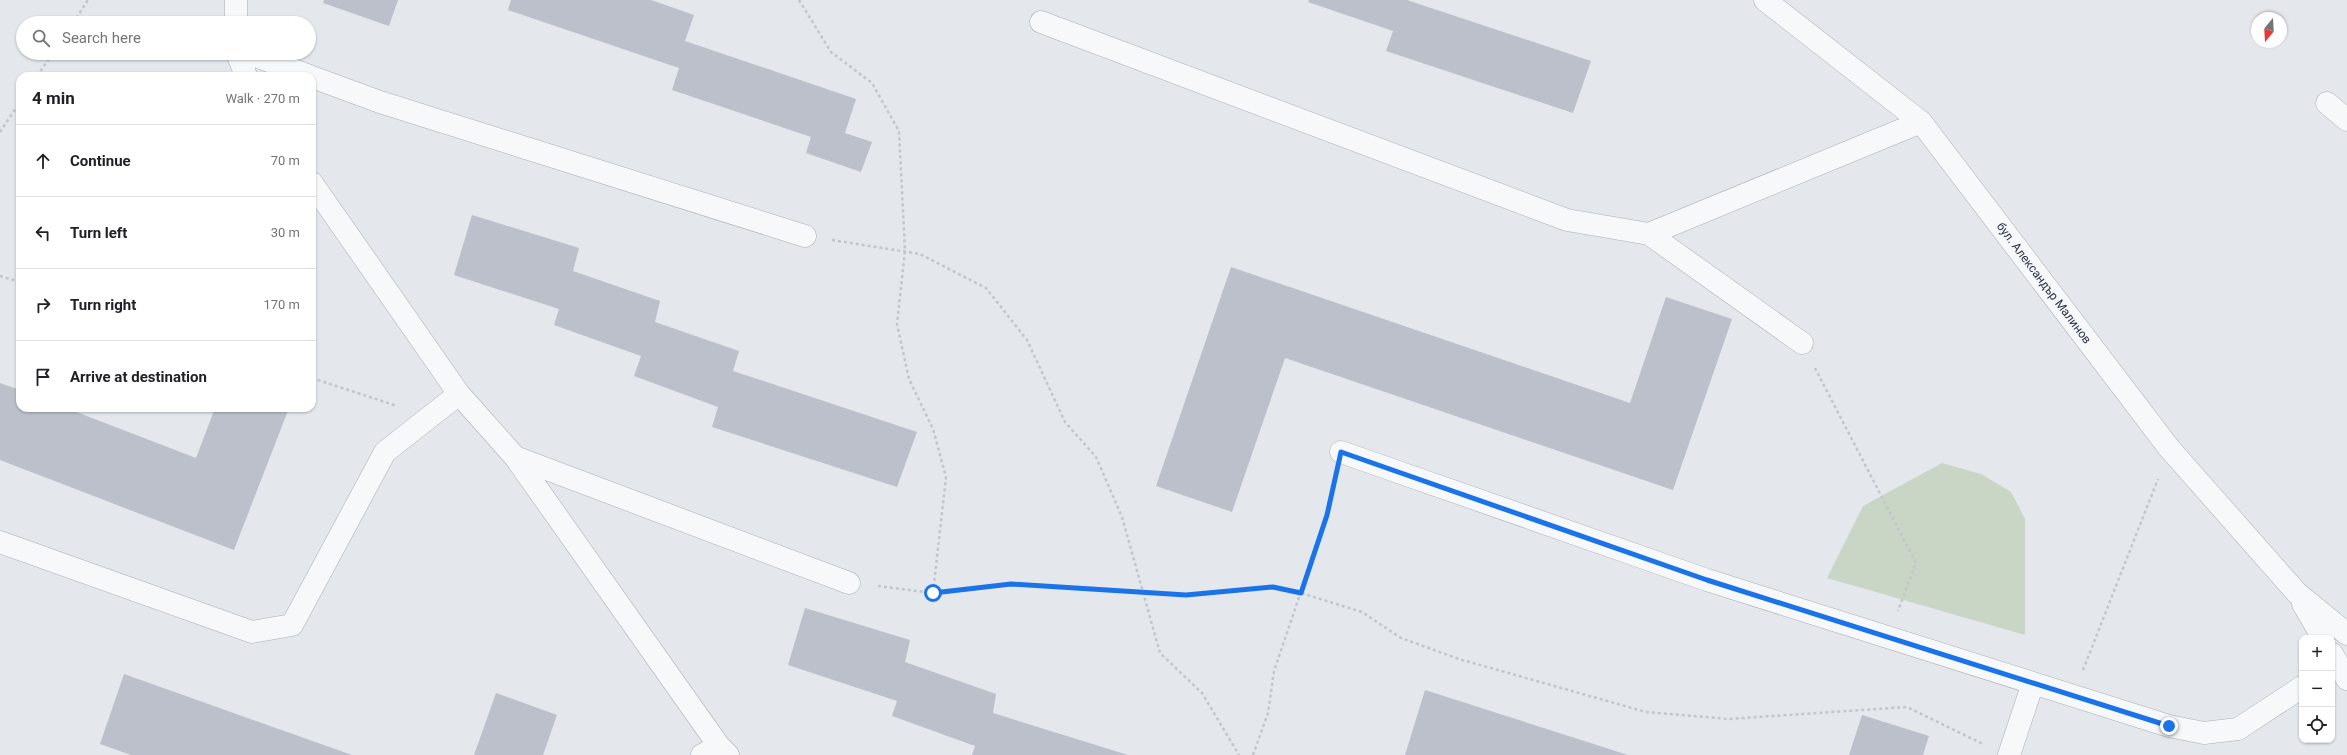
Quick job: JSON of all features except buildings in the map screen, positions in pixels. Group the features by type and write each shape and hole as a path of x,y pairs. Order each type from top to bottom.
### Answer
{"street":[{"path":"236,0 236,16"},
{"name":"бул. Александър Малинов","path":"1765,0 1921,122 2169,448 2297,593"},
{"path":"1041,22 1567,220 1649,234 1802,342"},
{"path":"240,60 245,72"},
{"path":"266,60 300,72"},
{"path":"316,78 380,102 805,236"},
{"path":"2327,103 2347,120"},
{"path":"1649,234 1921,122"},
{"path":"316,189 459,394 515,458 716,752"},
{"path":"0,542 252,632 292,625 385,452 459,394"},
{"path":"1341,452 1707,580 2073,697 2169,726 2204,733 2238,729 2299,689"},
{"path":"515,458 849,583"},
{"path":"2297,593 2347,634"},
{"path":"2297,593 2321,635"},
{"path":"2335,660 2343,677"},
{"path":"2009,755 2033,683"}],"path":[{"path":"78,16 88,0"},
{"path":"798,0 831,52 872,83 899,131 905,251 897,324 909,380 933,429 946,477 933,593"},
{"path":"40,72 48,60"},
{"path":"0,132 16,108"},
{"path":"805,236 920,254 986,288 1027,340 1065,422 1096,457 1122,517 1160,653 1202,693 1239,755"},
{"path":"0,276 16,281"},
{"path":"1802,342 1916,563 1889,637"},
{"path":"316,379 430,417"},
{"path":"2073,697 2169,448"},
{"path":"1252,755 1268,713 1274,671 1327,515 1341,452"},
{"path":"849,583 933,593 1011,584 1186,595 1273,587 1301,593 1362,612 1401,638 1459,659 1646,712 1728,720 1907,707 1986,745"}],"green space":[{"path":"1942,463 1981,474 2011,492 2025,519 2025,635 1827,578 1863,506"}],"route":[{"path":"933,593 1011,584 1186,595 1273,587 1301,593 1327,515 1341,452 1707,580 2073,697 2169,726"}]}
